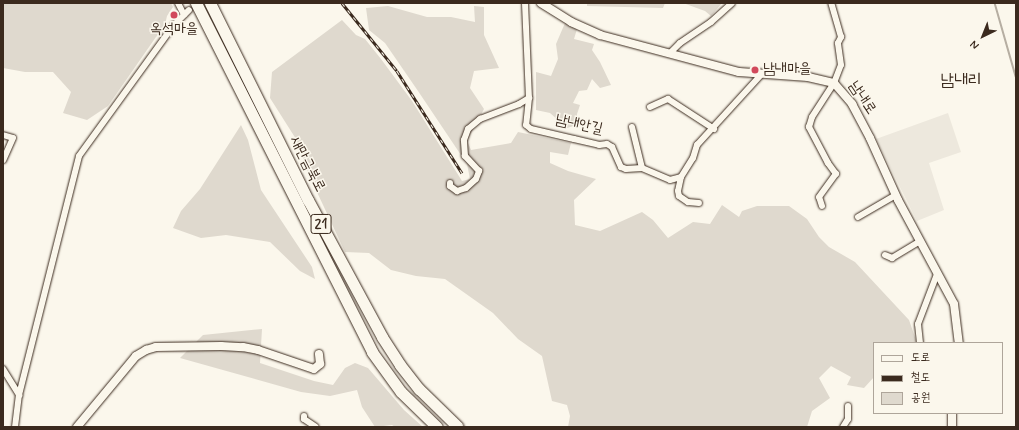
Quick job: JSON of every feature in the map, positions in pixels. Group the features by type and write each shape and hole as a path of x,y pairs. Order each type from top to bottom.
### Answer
{"highway":[{"name":"새만금북로","path":"210,3 308,200 382,337 400,365 419,389 458,427"},
{"name":"새만금북로","path":"193,7 372,352 401,392 437,427"}],"street":[{"path":"178,3 184,15"},
{"name":"남내안길","path":"525,3 529,98 526,125 531,129 599,145 607,144 612,148 620,167 626,169 642,168 670,180 681,177"},
{"name":"남내로","path":"542,3 572,22 600,35 739,72 761,75 808,77 834,84 852,104 877,152 896,195 954,304 959,342"},
{"path":"670,53 680,43 711,22 732,3"},
{"path":"822,206 819,197 836,174 828,163 809,127 812,117 834,84 841,65 838,43 841,37 831,3"},
{"path":"15,427 19,395 79,156 184,15 193,7"},
{"path":"699,204 688,202 679,196 678,190 681,177 693,158 698,145 714,129 737,99 761,75"},
{"path":"450,183 450,186 457,191 466,188 476,179 479,171 465,156 464,140 468,129 480,119 519,104 529,98"},
{"path":"650,107 668,99 714,129"},
{"path":"632,127 642,168"},
{"path":"3,135 13,138 3,160"},
{"path":"858,217 896,195"},
{"path":"886,256 892,258 920,241"},
{"path":"920,342 918,324 937,274"},
{"path":"77,427 136,356 151,349 221,346 243,347 258,350 314,369 320,364 319,354"},
{"path":"3,369 19,395"},
{"path":"843,427 848,419 848,406"},
{"path":"951,414 952,427"},
{"path":"304,416 304,419 316,427"}],"shaded area":[{"path":"948,113 961,152 929,163 944,210 917,221 876,139"}],"green space":[{"path":"3,3 171,3 173,7 167,16 164,29 156,37 108,106 87,120 63,113 71,92 53,72 25,72 3,68"},
{"path":"587,3 665,3 663,8 587,6"},
{"path":"683,3 722,3 711,16 705,11"},
{"path":"388,6 427,17 451,17 475,22 474,6 484,7 484,35 499,68 474,71 470,88 484,109 467,141 471,150 511,143 518,132 571,143 568,155 550,152 550,163 568,171 596,179 574,200 575,225 600,231 642,212 653,220 668,238 693,222 710,224 722,205 739,217 742,211 757,206 789,206 807,219 819,237 829,247 855,262 909,320 917,342 873,342 873,378 864,388 847,385 851,377 831,366 819,378 830,398 812,411 807,427 568,427 570,416 567,405 552,401 542,356 518,339 493,313 445,279 416,276 391,270 369,253 345,252 309,175 296,139 270,98 272,72 342,20 356,35 365,39 381,59 412,101 462,181 470,179 467,164 418,91 385,43 369,30 366,8"},
{"path":"565,23 577,29 574,39 594,44 592,50 600,62 611,85 600,88 592,79 587,90 579,91 573,103 580,105 577,114 577,125 567,128 550,113 536,110 536,72 551,76 558,59 556,44"},
{"path":"241,125 248,140 261,190 312,267 315,279 300,271 270,242 226,235 201,238 173,228 181,211 200,189"},
{"path":"262,329 260,363 314,381 333,385 345,368 355,363 368,368 404,410 423,427 395,427 392,425 375,427 362,407 357,390 330,396 301,392 180,358 203,335"}],"waterway":[{"path":"995,3 1016,76"}],"railway":[{"path":"342,3 397,71 462,173"}],"place":[{"name":"옥석마을","path":"174,15"},
{"name":"남내마을","path":"755,70"}],"district":[{"name":"남내리","path":"961,81"}]}
